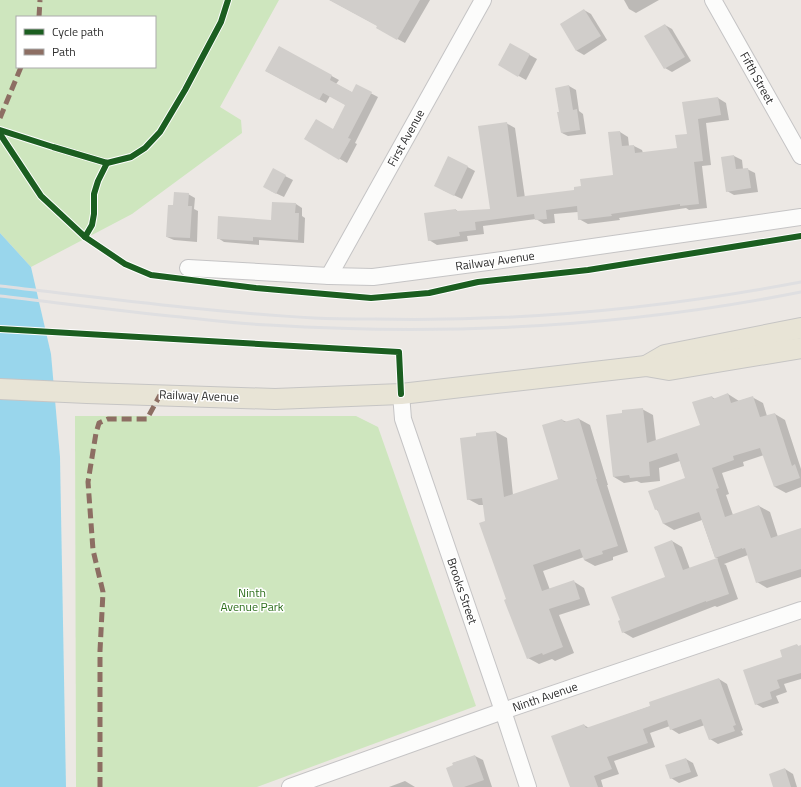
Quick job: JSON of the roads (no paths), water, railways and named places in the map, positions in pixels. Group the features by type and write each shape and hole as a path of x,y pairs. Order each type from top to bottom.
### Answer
{"main road":[{"name":"Railway Avenue","path":"646,366 665,354 801,328"},
{"name":"Railway Avenue","path":"0,389 275,399 401,394 646,366 669,370 801,348"}],"street":[{"name":"First Avenue","path":"329,276 483,0"},
{"name":"Fifth Street","path":"713,0 801,156"},
{"name":"Railway Avenue","path":"188,268 373,277 801,217"},
{"name":"Brooks Street","path":"401,394 403,419 528,787"},
{"name":"Ninth Avenue","path":"290,787 503,711 801,610"}],"water":[{"path":"0,233 31,267 51,354 60,457 66,787 0,787"}],"railway":[{"path":"0,286 235,312 329,319 429,319 536,316 589,312 695,300 801,282"},
{"path":"0,296 247,324 336,328 469,329 603,321 735,304 801,292"}],"park label":[{"name":"Ninth Avenue Park","path":"252,600"}]}
